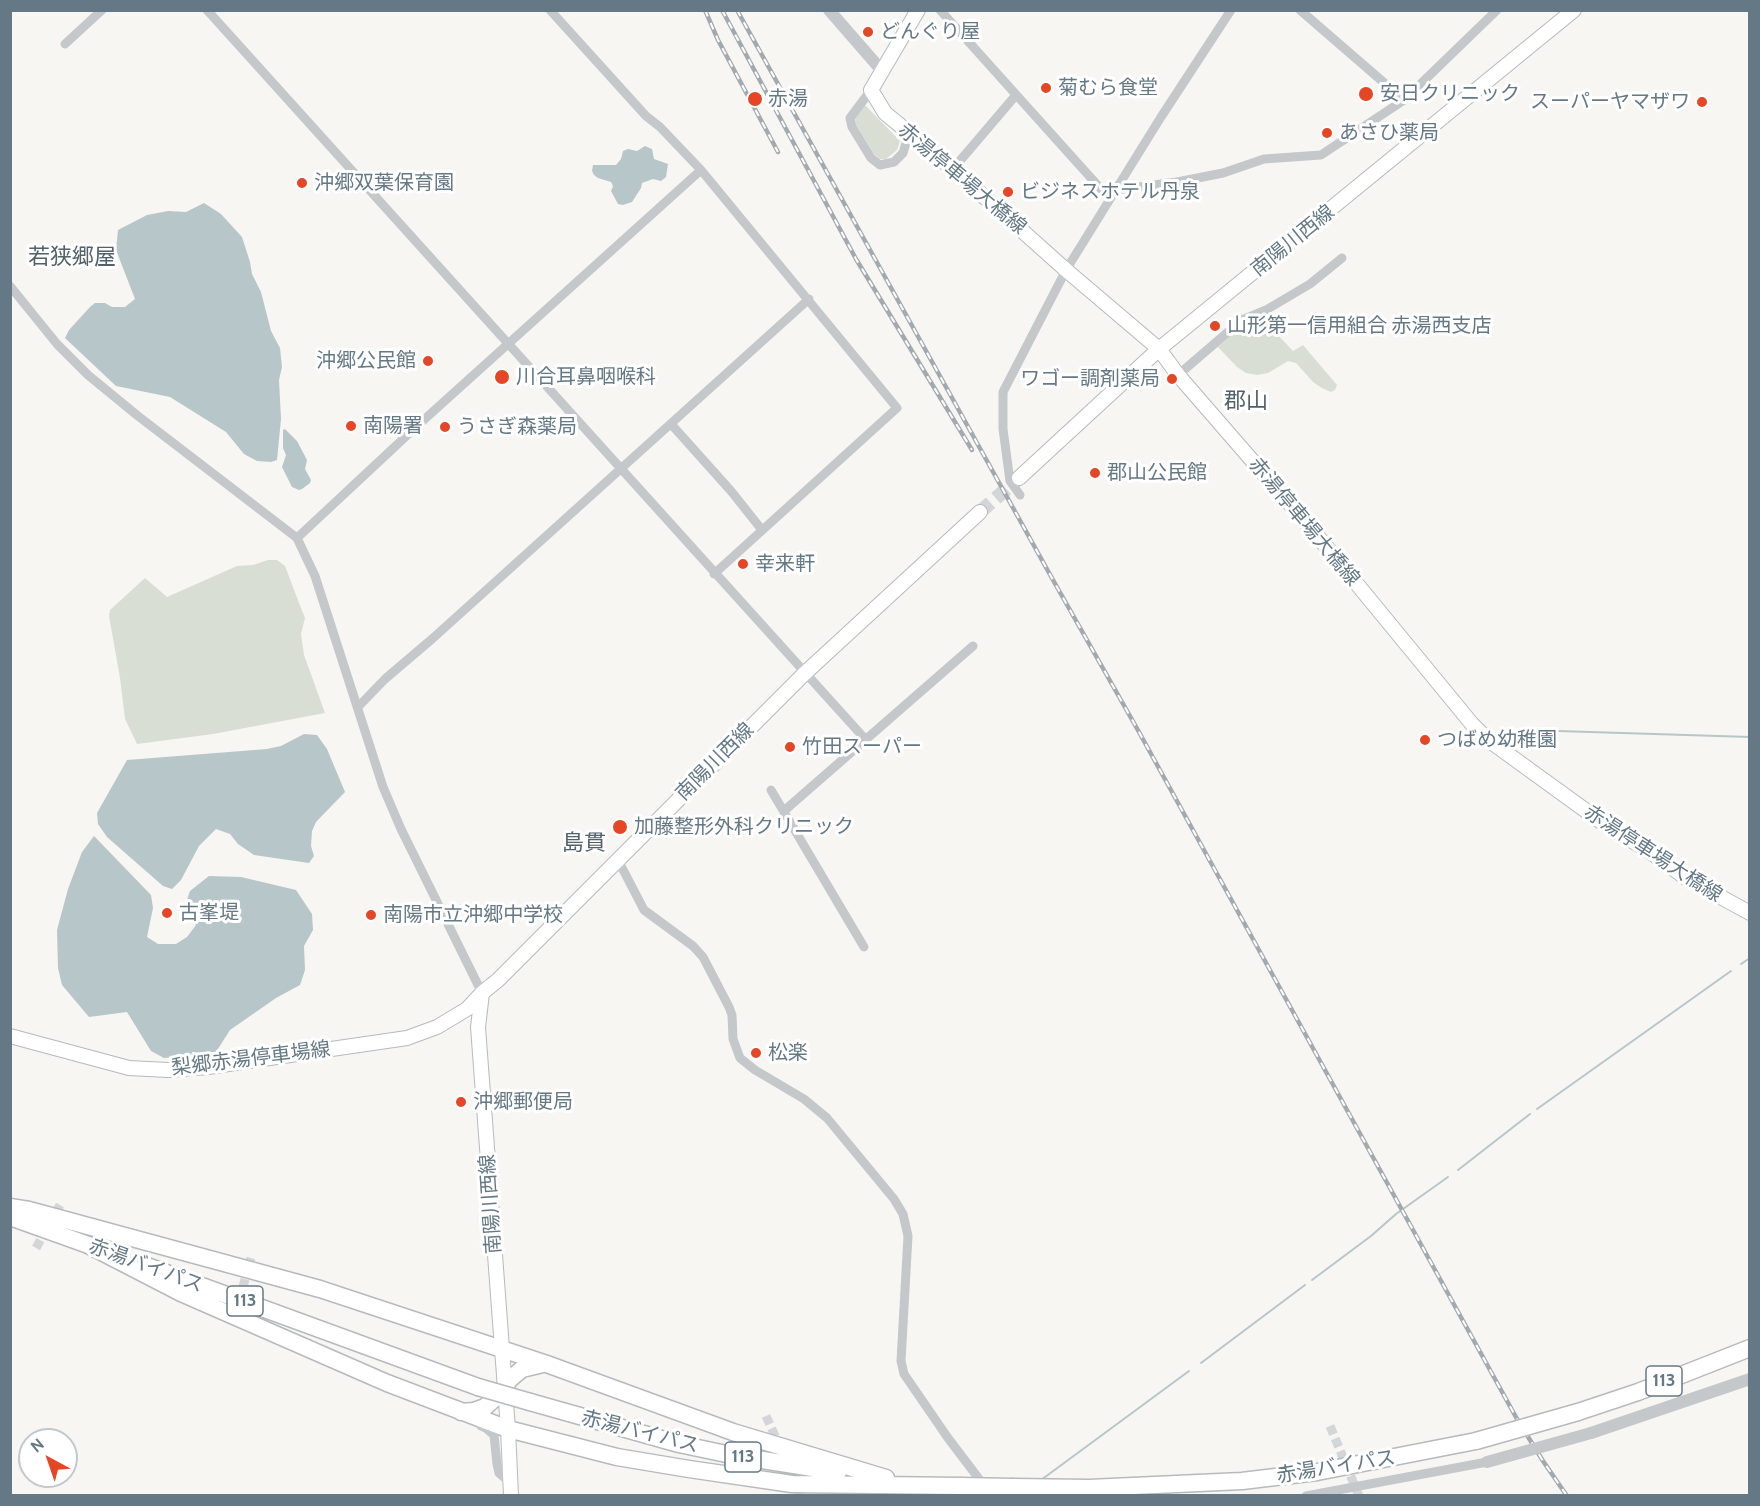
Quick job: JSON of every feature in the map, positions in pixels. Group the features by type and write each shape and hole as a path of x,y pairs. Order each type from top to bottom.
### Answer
{"highway":[{"path":"10,1207 29,1210 320,1289 544,1363 733,1432 886,1478"},
{"name":"赤湯バイパス","path":"10,1217 478,1387 530,1402 679,1444 787,1464 961,1486 1089,1488 1242,1481 1317,1472 1476,1441 1578,1412 1638,1392 1749,1348"},
{"path":"86,1244 181,1293 387,1383 508,1429 617,1456 792,1484 961,1486"},
{"path":"461,1412 485,1407 522,1369 544,1363"}],"main road":[{"path":"871,90 918,10"},
{"name":"南陽川西線","path":"1018,478 1159,349 1574,10"},
{"name":"赤湯停車場大橋線","path":"871,90 885,113 953,169 1159,349 1178,375 1315,533 1472,724 1487,739 1607,826 1649,851 1686,878 1749,914"},
{"name":"南陽川西線","path":"511,1489 478,1026 482,993 515,963 804,674 980,512"},
{"name":"梨郷赤湯停車場線","path":"10,1036 129,1068 168,1070 208,1067 407,1038 431,1030 452,1019 467,1009 482,993"}],"street":[{"path":"65,44 102,10"},
{"path":"207,10 866,741"},
{"path":"550,10 646,117 660,126 701,170 897,408 714,574"},
{"path":"829,10 883,72"},
{"path":"940,10 1016,95 1112,194"},
{"path":"1020,495 1011,481 1004,429 1003,392 1066,270 1112,194 1231,10"},
{"path":"1300,10 1404,100"},
{"path":"1112,194 1211,175 1264,159 1321,155 1404,100 1497,10"},
{"path":"871,90 850,118 852,127 871,158 880,165 894,162 903,153 909,133"},
{"path":"953,169 1016,95"},
{"path":"297,538 701,170"},
{"path":"1178,375 1242,320 1266,310 1310,284 1342,258"},
{"path":"10,286 57,344 88,375 297,538 315,576 383,787 401,829 482,993"},
{"path":"358,707 385,679 809,299"},
{"path":"670,424 731,491 762,530"},
{"path":"785,810 973,646"},
{"path":"771,790 785,810 864,947"},
{"path":"618,860 644,910 693,946 704,957 732,1016 733,1039 741,1058 754,1070 804,1099 827,1118 894,1198 903,1214 908,1236 901,1361 904,1374 992,1496"},
{"path":"1306,1496 1487,1462 1591,1433 1749,1379"},
{"path":"414,1402 486,1428 494,1435 499,1473 511,1489"}],"shaded area":[{"path":"864,104 900,141 897,150 886,159 880,159 874,154 856,125 855,117"},
{"path":"645,146 652,149 654,159 668,164 666,177 661,181 653,179 642,183 632,202 618,204 611,191 613,186 611,182 594,175 593,165 616,165 623,151 628,149 637,151"},
{"path":"204,203 221,214 242,237 252,274 261,292 271,331 280,348 281,419 277,460 271,462 257,461 244,454 226,432 170,397 116,386 65,338 69,330 95,303 125,307 135,299 116,250 118,230 147,215 168,211 186,212"},
{"path":"1261,317 1293,351 1303,345 1337,385 1335,390 1331,392 1322,388 1313,382 1296,363 1288,361 1268,373 1257,375 1246,373 1237,367 1218,347 1246,322"},
{"path":"285,429 297,441 307,460 305,469 311,480 299,490 292,487 282,467 286,455 283,448 283,430"},
{"path":"268,560 277,560 285,566 305,618 301,634 304,655 325,713 213,734 137,744 125,719 109,616 110,610 145,578 167,597 237,566 253,565"},
{"path":"304,734 317,735 327,749 345,792 316,822 312,831 311,846 314,856 309,863 254,855 238,844 230,834 216,829 199,846 181,880 172,889 163,886 107,837 98,824 97,813 127,760 267,749 281,746"},
{"path":"94,836 151,895 153,908 147,937 158,944 176,944 187,937 196,925 185,906 190,891 209,876 241,877 296,890 312,914 313,930 304,946 305,970 300,985 276,998 230,1030 216,1052 209,1054 164,1058 151,1051 127,1012 89,1017 62,985 58,968 57,930 68,889 82,852"}],"waterway":[{"path":"1526,730 1750,737"},
{"path":"1741,964 1750,958"},
{"path":"1537,1109 1731,971"},
{"path":"1458,1170 1530,1114"},
{"path":"1312,1280 1371,1236 1396,1214 1448,1177"},
{"path":"1201,1363 1305,1285"},
{"path":"1041,1480 1189,1371"}],"tunnel":[{"path":"980,512 1019,478"},
{"path":"36,1248 60,1205"},
{"path":"239,1301 251,1258"},
{"path":"766,1416 780,1447"},
{"path":"1330,1426 1359,1496"},
{"path":"786,1462 801,1496"}],"railway":[{"path":"705,10 718,40 778,152"},
{"path":"722,10 856,259 972,450"},
{"path":"737,10 1139,732 1517,1419 1567,1496"}],"place":[{"name":"どんぐり屋","path":"868,32"},
{"name":"菊むら食堂","path":"1046,88"},
{"name":"安日クリニック","path":"1366,94"},
{"name":"赤湯","path":"755,99"},
{"name":"スーパーヤマザワ","path":"1702,102"},
{"name":"あさひ薬局","path":"1327,133"},
{"name":"沖郷双葉保育園","path":"302,183"},
{"name":"ビジネスホテル丹泉","path":"1008,192"},
{"name":"山形第一信用組合 赤湯西支店","path":"1215,326"},
{"name":"沖郷公民館","path":"428,361"},
{"name":"川合耳鼻咽喉科","path":"502,377"},
{"name":"ワゴー調剤薬局","path":"1172,379"},
{"name":"南陽署","path":"351,426"},
{"name":"うさぎ森薬局","path":"445,427"},
{"name":"郡山公民館","path":"1095,473"},
{"name":"幸来軒","path":"743,564"},
{"name":"つばめ幼稚園","path":"1425,740"},
{"name":"竹田スーパー","path":"790,747"},
{"name":"加藤整形外科クリニック","path":"620,827"},
{"name":"古峯堤","path":"167,913"},
{"name":"南陽市立沖郷中学校","path":"371,915"},
{"name":"松楽","path":"756,1053"},
{"name":"沖郷郵便局","path":"461,1102"}],"district":[{"name":"若狭郷屋","path":"72,258"},
{"name":"郡山","path":"1246,402"},
{"name":"島貫","path":"584,844"}]}
